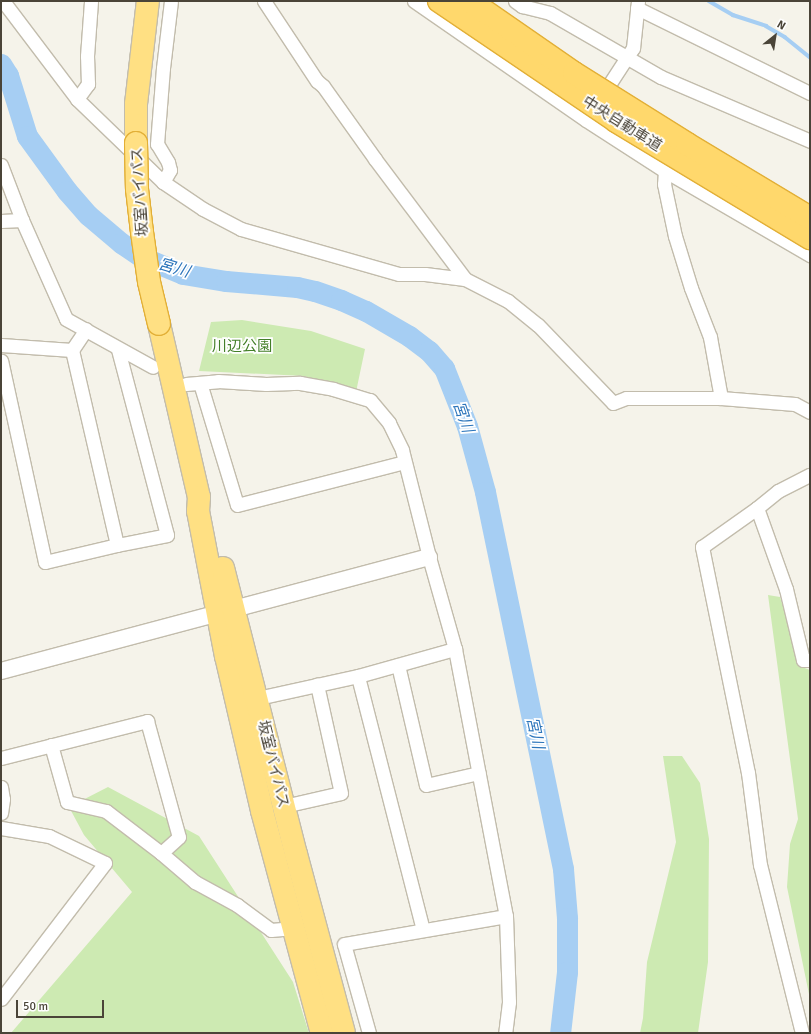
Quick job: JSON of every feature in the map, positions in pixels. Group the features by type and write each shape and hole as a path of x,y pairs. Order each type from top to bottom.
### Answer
{"highway":[{"name":"坂室バイパス","path":"148,1 136,104 136,144 137,189 149,282 199,497 207,508 262,811 322,1033"},
{"name":"中央自動車道","path":"439,1 616,121 810,238"},
{"name":"中央自動車道","path":"470,1 574,73 687,144 810,218"},
{"name":"坂室バイパス","path":"226,611 284,806 344,1033"}],"street":[{"path":"3,1 77,99 163,182 203,209 241,229 399,274 425,274 466,279 508,301 538,325 613,403 626,398 721,398 795,404 810,412"},
{"path":"77,99 88,84 87,56 91,1"},
{"path":"163,182 170,170 168,162 157,144 163,68 171,1"},
{"path":"264,1 317,81 323,86 375,159 466,279"},
{"path":"414,1 586,120 665,171 810,255"},
{"path":"515,1 522,6 550,13 661,77 810,141"},
{"path":"586,120 633,48 638,4 810,93"},
{"path":"1,165 22,220 66,319 153,367"},
{"path":"665,171 664,184 675,236 691,288 710,337 721,398"},
{"path":"1,221 22,220"},
{"path":"86,329 72,350 117,545"},
{"path":"1,345 72,350"},
{"path":"1,361 7,414 45,562 166,535 118,349"},
{"path":"186,384 200,384 218,381 266,384 300,382 333,389 370,400 389,423 402,450 429,557 455,649 479,773 506,916 509,1002 505,1033"},
{"path":"200,384 237,505 404,462"},
{"path":"802,1033 760,865 748,773 702,547 757,508 778,490 810,476"},
{"path":"757,508 786,589 803,660 810,660"},
{"path":"1,671 429,557"},
{"path":"267,696 358,676 455,649"},
{"path":"398,665 426,785 479,773"},
{"path":"358,676 423,930"},
{"path":"284,806 341,793 318,685"},
{"path":"1,758 146,721 179,837 161,852"},
{"path":"51,745 67,802 106,811 161,852 195,882 237,905 271,930 294,928"},
{"path":"1,788 3,799 1,813"},
{"path":"1,828 48,836 105,863 1,999"},
{"path":"369,1033 344,944 506,916"}],"green space":[{"name":"川辺公園","path":"242,320 311,331 365,349 356,392 304,376 199,371 211,322"},
{"path":"768,595 780,597 802,667 810,670 810,999 787,887 790,844 798,819"},
{"path":"663,756 682,756 700,783 709,839 708,962 698,1033 640,1033 643,1018 647,962 676,842"},
{"path":"108,787 199,836 293,982 309,1033 11,1033 132,892 84,835 69,807"}],"waterway":[{"path":"709,1 733,15 766,26 785,37 810,57"},
{"name":"宮川","path":"1,64 8,75 27,136 67,191 88,215 121,243 142,257 183,274 226,281 297,287 315,291 341,300 366,311 409,336 429,351 444,368 467,426 485,492 563,869 567,918 567,972 560,1033"}]}
